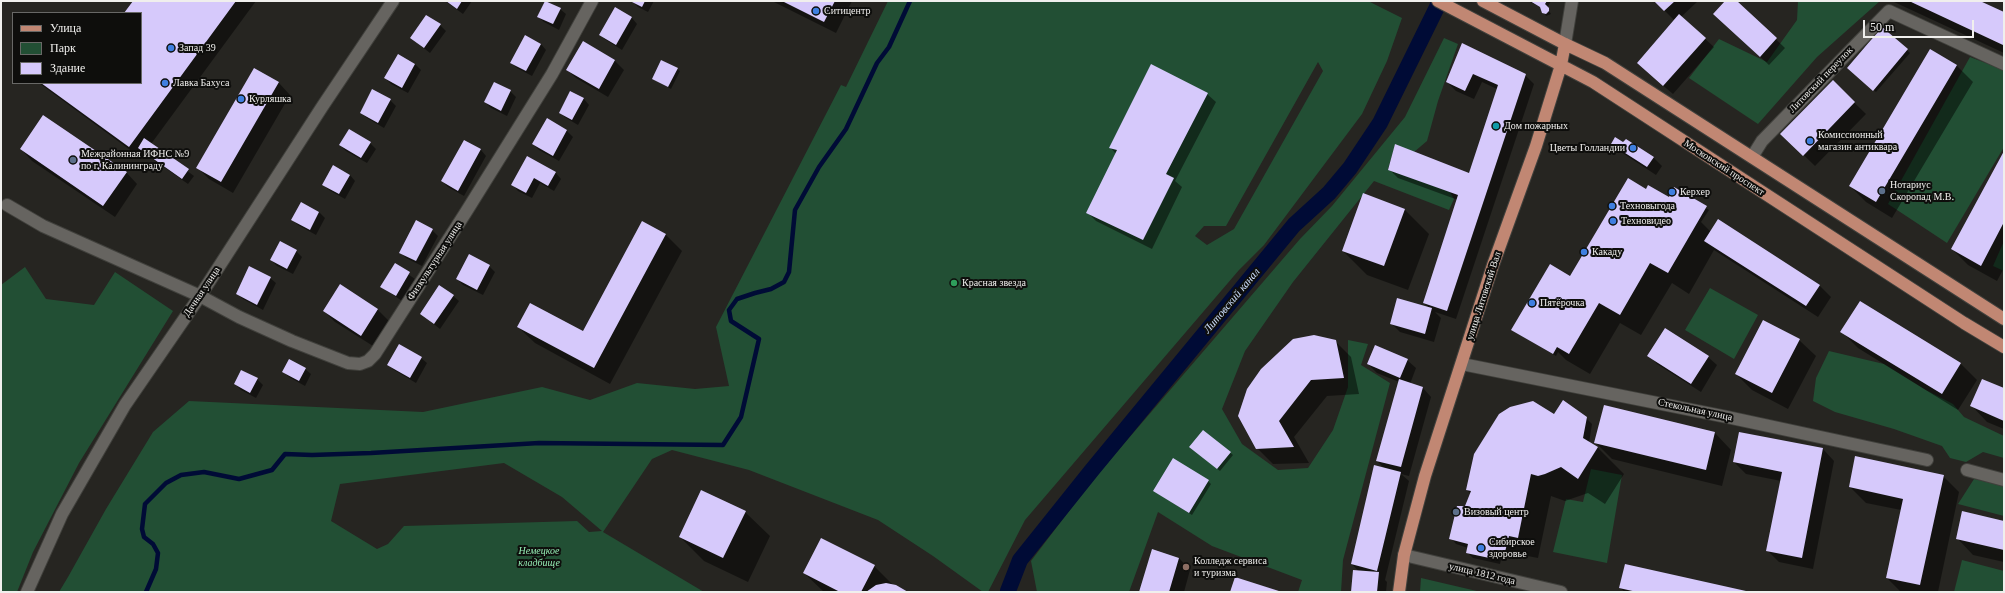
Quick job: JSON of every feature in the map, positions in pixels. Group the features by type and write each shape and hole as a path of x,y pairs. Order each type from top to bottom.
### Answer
{"main road":[{"path":"1483,1 1605,63 2004,319"},
{"name":"Московский проспект","path":"1443,4 1593,82 1964,324 2004,347"},
{"name":"улица Литовский Вал","path":"1399,592 1404,555 1425,476 1493,265 1536,146 1561,65 1565,44"}],"street":[{"name":"Дачная улица","path":"27,592 62,514 95,455 147,372 200,296 322,107 393,1"},
{"name":"Физкультурная улица","path":"200,296 239,317 292,341 348,363 360,364 368,361 375,354 552,74 592,1"},
{"name":"улица Литовский Вал","path":"1565,44 1572,1"},
{"name":"Литовский переулок","path":"1752,157 1762,141 1889,11 2004,64"},
{"path":"7,205 51,230 200,296"},
{"name":"Стекольная улица","path":"1462,364 1727,417 1927,460"},
{"path":"1966,470 2004,480"},
{"name":"улица 1812 года","path":"1404,555 1561,592"}],"green space":[{"name":"Немецкое кладбище","path":"888,1 1368,1 1402,18 1387,61 1362,114 1264,245 1239,270 1025,520 988,592 983,592 933,556 878,520 749,470 672,450 652,459 603,532 704,592 59,592 106,509 153,432 189,401 423,412 542,387 590,400 637,383 695,389 729,386 716,327 841,85 846,87","holes":["1318,62 1323,71 1234,229 1207,245 1195,236 1204,226 1226,226","504,463 562,497 602,531 589,532 577,521 404,526 388,544 377,549 331,521 340,484"]},
{"path":"1798,1 1880,1 1817,57 1758,124 1689,78 1719,39 1767,62 1797,20"},
{"path":"1444,38 1458,44 1438,101 1427,141 1414,152 1395,145 1388,169 1450,192 1454,199 1449,210 1374,181 1293,282 1245,351 1222,409 1242,444 1278,470 1308,468 1333,430 1348,387 1348,340 1368,344 1361,365 1390,383 1343,560 1341,592 1298,592 1302,580 1212,546 1158,512 1129,592 1037,592 1031,561 1091,482 1300,239 1332,206 1405,117"},
{"path":"1970,57 2004,70 2004,147 1947,243 1888,204"},
{"path":"2004,241 2004,271 1993,266"},
{"path":"25,267 46,299 94,305 115,272 173,311 79,463 33,552 17,592 1,592 1,285"},
{"path":"1710,288 1758,315 1734,359 1685,330"},
{"path":"1829,351 1884,364 1926,390 1953,404 1964,417 2004,436 2004,458 1983,452 1966,462 1950,458 1942,446 1894,429 1835,412 1813,401 1816,378"},
{"path":"1591,469 1622,475 1607,563 1553,552 1566,499 1583,502"},
{"path":"1974,479 2004,486 2004,516 1958,504"},
{"path":"1962,560 2004,571 2004,592 1954,592"},
{"path":"1421,578 1481,592 1420,592"}],"building":[{"name":"Запад 39","path":"133,1 236,1 129,147 42,84 142,84 142,12 125,12"},
{"path":"446,1 462,1 457,9"},
{"path":"545,1 561,8 553,24 537,17"},
{"path":"630,1 645,1 642,7"},
{"name":"Ситицентр","path":"782,1 835,1 824,22"},
{"path":"1530,1 1547,1 1545,4 1549,8 1549,11 1546,14 1542,13 1540,7"},
{"path":"1654,1 1675,1 1664,11"},
{"path":"1725,1 1737,1 1777,38 1760,57 1713,14"},
{"path":"1909,1 1980,1 2004,12 2003,45"},
{"path":"615,7 632,17 616,45 599,35"},
{"path":"1679,14 1706,38 1663,86 1637,63"},
{"path":"426,15 441,24 424,48 410,38"},
{"path":"1882,27 1908,49 1873,91 1847,68"},
{"path":"525,35 541,44 526,71 510,63"},
{"path":"583,41 615,60 599,89 566,70"},
{"path":"1462,43 1526,74 1447,311 1423,303 1458,195 1388,170 1395,144 1469,173 1498,85 1473,74 1465,91 1446,82"},
{"path":"1930,49 1957,65 1876,202 1849,186"},
{"path":"398,54 415,64 402,88 384,78"},
{"path":"661,60 678,68 668,87 652,79"},
{"path":"1151,64 1208,93 1166,174 1174,178 1143,240 1086,213 1117,150 1109,148"},
{"path":"254,68 279,82 221,182 196,168"},
{"path":"1833,80 1855,102 1803,156 1780,134"},
{"path":"494,82 511,90 501,111 484,102"},
{"path":"372,89 391,99 378,123 360,113"},
{"path":"570,91 584,98 572,120 559,113"},
{"name":"Межрайонная ИФНС №9 по г. Калининграду","path":"43,115 127,172 103,206 20,149"},
{"path":"547,118 567,130 553,156 532,144"},
{"path":"349,129 371,142 361,158 339,145"},
{"path":"1615,137 1623,142 1626,139 1654,157 1647,167 1611,144"},
{"path":"144,138 189,169 182,179 138,148"},
{"path":"464,140 481,149 458,191 441,181"},
{"path":"2004,151 2004,222 1981,266 1951,249"},
{"path":"527,156 556,172 548,186 534,178 526,193 511,185"},
{"path":"333,165 350,175 339,194 322,185"},
{"path":"1628,178 1646,189 1648,185 1669,197 1674,187 1707,206 1668,273 1650,263 1620,315 1599,303 1569,354 1557,347 1553,354 1511,330 1550,264 1570,276"},
{"path":"1363,193 1405,209 1384,266 1342,251"},
{"path":"301,202 319,212 310,230 291,220"},
{"path":"1718,219 1820,285 1806,306 1704,241"},
{"path":"416,220 433,229 416,261 399,253"},
{"path":"642,221 666,234 594,368 517,327 530,303 583,331"},
{"path":"280,241 297,250 287,269 270,260"},
{"path":"469,254 490,265 477,290 456,279"},
{"path":"395,263 410,272 396,296 380,287"},
{"path":"249,266 271,277 257,305 236,294"},
{"path":"340,284 378,309 361,336 323,311"},
{"path":"439,285 454,295 434,324 420,314"},
{"path":"1397,298 1432,308 1425,334 1390,324"},
{"path":"1860,301 1961,363 1942,394 1840,332"},
{"path":"1763,320 1800,339 1772,393 1735,374"},
{"path":"1665,328 1709,356 1691,384 1647,356"},
{"path":"1314,335 1336,340 1344,378 1311,380 1279,421 1294,447 1256,449 1238,416 1247,389 1261,369 1293,339"},
{"path":"399,344 422,357 410,378 387,365"},
{"path":"1375,345 1408,359 1400,378 1367,364"},
{"path":"289,359 306,368 299,381 282,372"},
{"path":"241,370 258,378 250,393 234,384"},
{"path":"1399,379 1423,387 1401,467 1376,461"},
{"path":"1982,379 2004,388 2004,421 1970,406"},
{"path":"1563,400 1587,417 1583,438 1598,447 1578,479 1561,467 1538,476 1531,474 1518,538 1509,536 1505,552 1496,551 1494,559 1466,553 1468,544 1449,539 1457,506 1465,506 1471,491 1466,490 1474,454 1499,414 1510,407 1533,401 1554,414"},
{"path":"1604,405 1715,432 1706,470 1594,443"},
{"path":"1203,430 1231,452 1217,469 1189,447"},
{"path":"1739,432 1823,448 1802,558 1766,551 1782,472 1733,462"},
{"path":"1855,456 1944,475 1920,585 1886,578 1903,499 1849,487"},
{"path":"1173,458 1209,480 1189,513 1153,491"},
{"path":"1374,465 1401,472 1377,571 1351,564"},
{"path":"701,490 746,511 723,558 679,537"},
{"path":"1962,511 2004,521 2004,550 1956,539"},
{"path":"821,538 875,565 861,592 840,592 803,573"},
{"path":"1152,549 1179,558 1169,592 1139,592"},
{"path":"1625,564 1746,592 1637,592 1619,588"},
{"path":"1353,570 1379,572 1377,592 1351,592"},
{"path":"1235,577 1282,592 1230,592"},
{"path":"886,583 896,585 908,592 866,592 876,585"}],"waterway":[{"path":"146,592 156,569 158,553 153,544 144,537 142,529 145,504 166,483 181,475 204,472 239,479 272,470 285,454 312,455 371,453 539,443 723,445 741,417 759,339 731,321 729,310 737,299 771,289 784,282 789,272 795,210 819,167 846,129 877,63 889,47 910,1"},
{"name":"Литовский канал","path":"1008,591 1020,560 1092,470 1294,225 1329,193 1350,168 1380,123 1440,1"}],"place":[{"name":"Ситицентр","path":"816,11"},
{"name":"Запад 39","path":"171,48"},
{"name":"Лавка Бахуса","path":"165,83"},
{"name":"Курляшка","path":"241,99"},
{"name":"Дом пожарных","path":"1496,126"},
{"name":"Комиссионный магазин антиквара","path":"1810,141"},
{"name":"Цветы Голландии","path":"1633,148"},
{"name":"Межрайонная ИФНС №9 по г. Калининграду","path":"73,160"},
{"name":"Нотариус Скоропад М.В.","path":"1882,191"},
{"name":"Керхер","path":"1672,192"},
{"name":"Техновыгода","path":"1612,206"},
{"name":"Техновидео","path":"1613,221"},
{"name":"Какаду","path":"1584,252"},
{"name":"Красная звезда","path":"954,283"},
{"name":"Пятёрочка","path":"1532,303"},
{"name":"Визовый центр","path":"1456,512"},
{"name":"Сибирское здоровье","path":"1481,548"},
{"name":"Колледж сервиса и туризма","path":"1186,567"}]}
